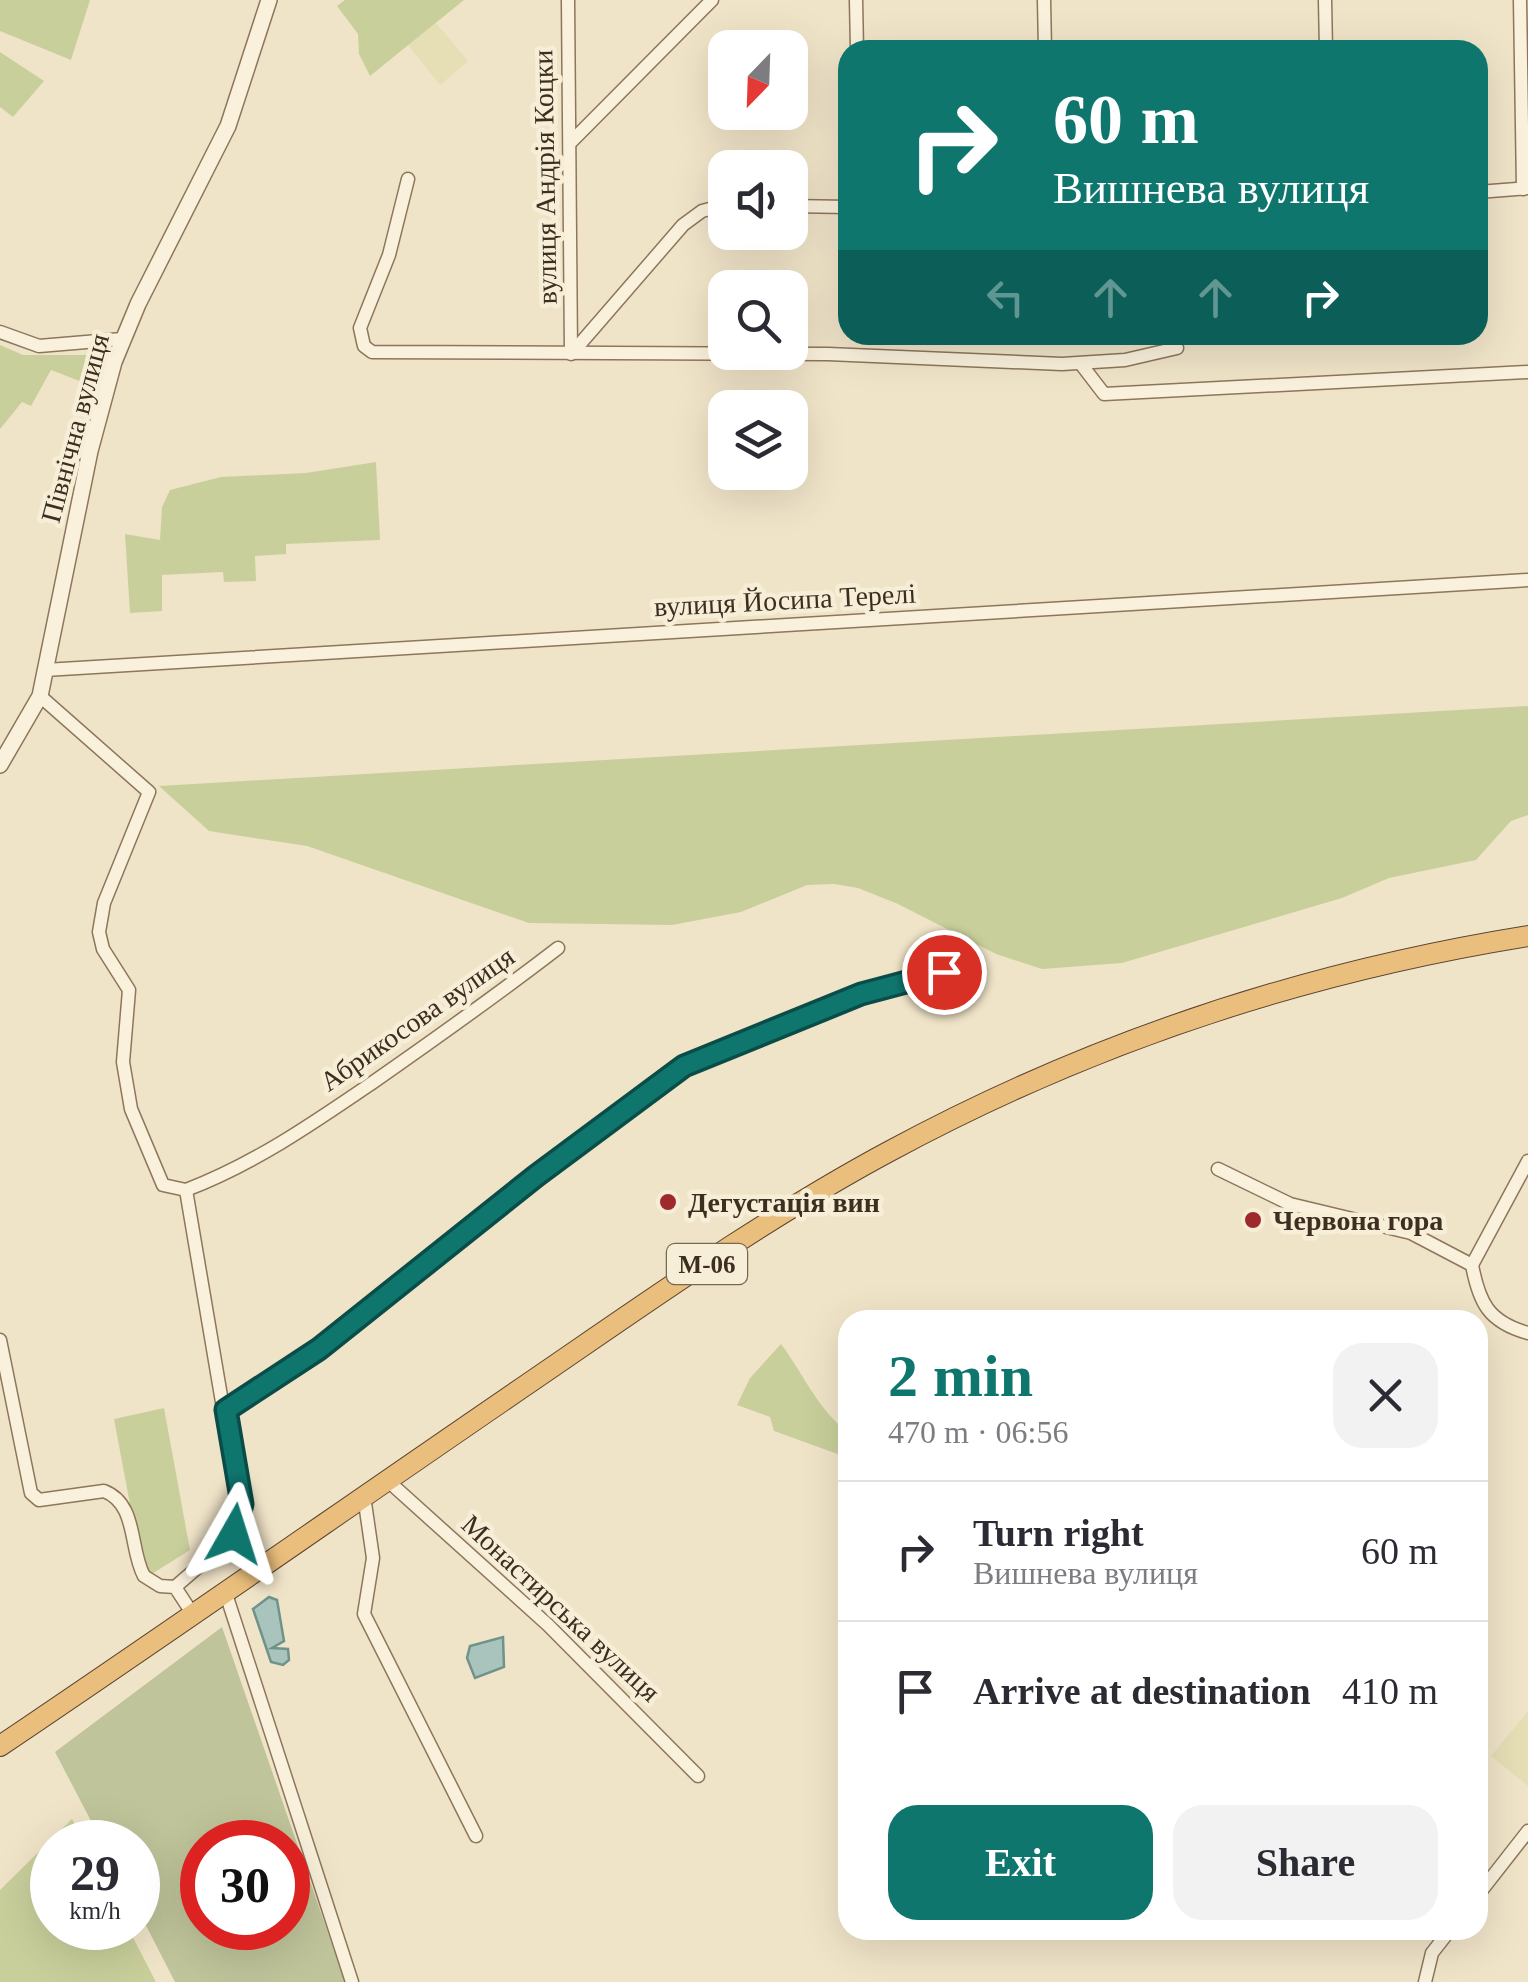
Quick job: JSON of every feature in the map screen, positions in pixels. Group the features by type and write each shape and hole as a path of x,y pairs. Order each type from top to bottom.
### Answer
{"highway":[{"name":"М-06","path":"0,1746 777,1218 891,1150 966,1113 1210,1011 1309,980 1414,955 1528,936"}],"street":[{"name":"Північна вулиця","path":"0,764 40,696 90,450 122,339 228,126 269,0"},
{"name":"вулиця Андрія Коцки","path":"568,0 571,354"},
{"path":"570,144 712,0"},
{"path":"856,0 856,40"},
{"path":"1044,0 1046,40"},
{"path":"1325,0 1326,40"},
{"path":"1488,191 1526,188 1520,0"},
{"path":"408,180 388,255 360,328 364,346 382,354 914,356 1084,369 1177,348"},
{"path":"808,206 838,207"},
{"path":"571,354 590,326 684,225 708,209"},
{"path":"0,332 39,346 122,339"},
{"path":"1084,369 1104,394 1528,372"},
{"name":"вулиця Йосипа Терелі","path":"46,670 1528,580"},
{"path":"0,1340 31,1493 39,1500 104,1491 112,1494 121,1502 131,1526 144,1576 160,1586 175,1587 214,1556 238,1525 242,1504 186,1190 163,1185 131,1109 123,1062 129,990 103,949 99,932 104,904 150,792 40,696"},
{"name":"Абрикосова вулиця","path":"186,1190 250,1162 304,1130 482,1007 558,948"},
{"path":"226,1410 319,1349 536,1176 684,1066 861,994 944,972"},
{"path":"1528,1161 1472,1264 1479,1299 1506,1327 1528,1333"},
{"path":"1218,1169 1290,1204 1411,1233 1472,1264"},
{"name":"Монастирська вулиця","path":"387,1480 548,1625 698,1776"},
{"path":"364,1496 373,1558 364,1614 476,1836"},
{"path":"175,1587 192,1613"},
{"path":"225,1591 352,1982"},
{"path":"1488,1882 1528,1832"},
{"path":"1425,1982 1432,1953 1442,1940"}],"shaded area":[{"path":"436,23 468,61 440,85 408,45"},
{"path":"1528,1711 1528,1786 1491,1756"}],"green space":[{"path":"0,0 90,0 71,60 0,31"},
{"path":"345,0 464,0 370,76 359,54 358,34 337,6"},
{"path":"0,52 44,81 13,117 0,107"},
{"path":"0,345 23,355 100,355 95,387 51,370 31,406 22,402 0,429"},
{"path":"376,462 380,540 286,544 286,554 255,556 256,581 224,582 223,572 162,575 162,611 130,613 125,534 160,540 162,507 170,490 221,477 306,473"},
{"path":"1528,706 1528,815 1511,821 1476,860 1389,878 1342,898 1122,963 1042,969 996,954 898,904 858,888 834,884 807,885 741,912 672,925 529,923 307,846 209,831 159,786"},
{"path":"781,1344 819,1402 838,1423 838,1454 774,1431 770,1417 737,1405 750,1378"},
{"path":"164,1408 190,1550 150,1575 132,1515 114,1419"},
{"path":"222,1627 289,1820 180,1820 180,1950 310,1950 310,1881 345,1982 175,1982 159,1950 160,1820 91,1820 55,1752"},
{"path":"30,1860 30,1950 139,1950 156,1982 0,1982 0,1890"}],"water":[{"path":"269,1597 277,1600 284,1641 272,1648 288,1649 289,1660 283,1665 271,1662 253,1609"},
{"path":"503,1637 504,1667 475,1678 467,1658 470,1646"}],"place":[{"name":"Дегустація вин","path":"668,1202"},
{"name":"Червона гора","path":"1253,1220"}],"route":[{"path":"234,1534 242,1504 226,1410 319,1349 536,1176 684,1066 861,994 944,972"}]}
